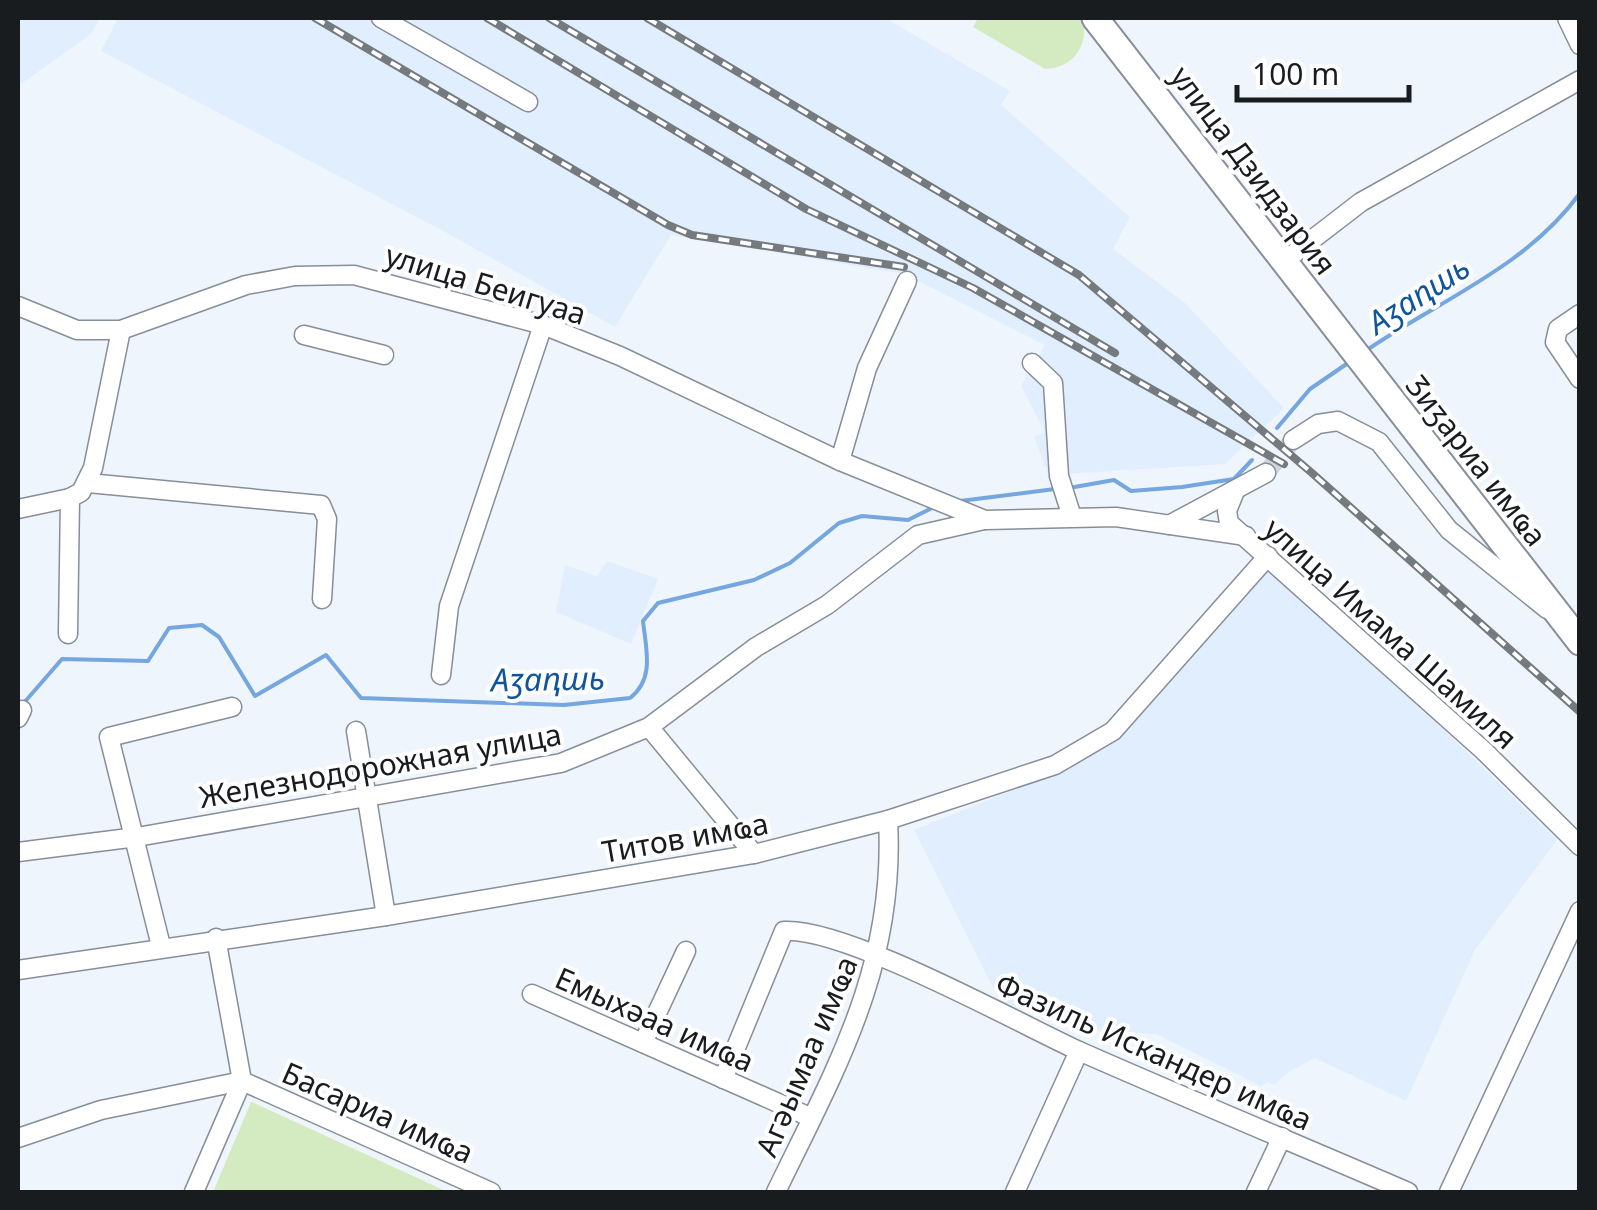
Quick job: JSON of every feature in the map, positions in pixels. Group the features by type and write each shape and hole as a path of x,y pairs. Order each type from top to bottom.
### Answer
{"highway":[{"name":"улица Дзидзария","path":"1095,18 1356,357"},
{"name":"Ӡиӡариа имҩа","path":"1356,357 1580,642"}],"street":[{"path":"381,18 528,102"},
{"path":"1567,18 1580,45"},
{"path":"1283,262 1360,202 1580,80"},
{"name":"улица Беигуаа","path":"18,306 42,320 77,330 121,330 246,285 295,276 354,275 543,325 620,356 840,461 959,510"},
{"path":"840,461 866,368 907,280"},
{"path":"1580,314 1558,330 1555,342 1580,379"},
{"path":"441,675 449,606 543,325"},
{"path":"18,509 70,498 88,483 121,330"},
{"path":"304,335 384,356"},
{"path":"1032,363 1052,383 1059,476 1070,511"},
{"path":"1292,440 1318,424 1338,420 1379,442 1450,530 1555,615"},
{"path":"1379,442 1406,420"},
{"path":"1168,526 1266,473"},
{"path":"88,483 321,506 327,520 322,600"},
{"path":"1235,490 1227,511 1229,523 1246,536"},
{"path":"68,634 70,498"},
{"name":"улица Имама Шамиля","path":"959,510 985,520 1070,511 1246,536 1484,750 1580,846"},
{"name":"Железнодорожная улица","path":"18,852 137,836 561,764 649,728 766,640 826,606 918,535 985,520"},
{"name":"Титов имҩа","path":"18,970 386,916 754,854 888,820 1055,764 1113,731 1268,556"},
{"path":"161,946 137,836 109,737 232,707"},
{"path":"649,728 754,854"},
{"path":"356,731 386,916"},
{"name":"Агәымаа имҩа","path":"776,1192 812,1118 878,957 890,853 888,820"},
{"path":"1449,1192 1580,911"},
{"name":"Фазиль Искандер имҩа","path":"723,1079 784,932 802,930 878,957 1079,1050 1408,1192"},
{"path":"194,1192 242,1082 216,938"},
{"path":"643,1044 686,950"},
{"name":"Емыхәаа имҩа","path":"532,994 812,1118"},
{"path":"1014,1192 1079,1050"},
{"path":"18,1138 129,1103 242,1082"},
{"name":"Басариа имҩа","path":"242,1082 491,1192"},
{"path":"1256,1192 1282,1137"}],"shaded area":[{"path":"18,18 100,18 91,34 18,86"},
{"path":"118,18 885,18 1010,91 1001,105 1130,217 1113,249 1185,303 1284,408 1225,464 1048,475 1034,437 1045,432 1021,386 1045,345 904,274 671,235 615,327 447,233 101,51"},
{"path":"607,561 658,579 631,644 556,612 565,565 597,576"},
{"path":"1266,567 1367,655 1557,840 1475,950 1406,1101 1315,1058 1274,1085 1268,1082 1261,1086 1156,1034 1084,1030 1000,1002 914,830 1065,769 1121,737"}],"green space":[{"path":"978,18 1083,18 1084,37 1071,60 1045,69 973,27"},
{"path":"252,1102 448,1192 213,1192"}],"waterway":[{"name":"Аӡаԥшь","path":"1364,352 1507,263 1558,219 1580,193"},
{"name":"Аӡаԥшь","path":"1277,428 1310,389 1348,363"},
{"name":"Аӡаԥшь","path":"1069,488 1114,480 1131,491 1182,487 1234,479 1252,460"},
{"name":"Аӡаԥшь","path":"960,501 1055,489"},
{"name":"Аӡаԥшь","path":"22,705 62,659 148,661 169,628 202,625 219,637 255,696 326,655 361,698 564,705 630,698 646,673 643,621 658,603 754,580 790,563 839,523 862,516 908,520 936,506"}],"tunnel":[{"path":"1266,473 1293,440"}],"railway":[{"path":"315,18 668,225 692,235 904,267"},
{"path":"487,18 806,209 973,288 1284,464"},
{"path":"549,18 1115,353"},
{"path":"647,18 1079,275 1312,473 1580,712"}]}
